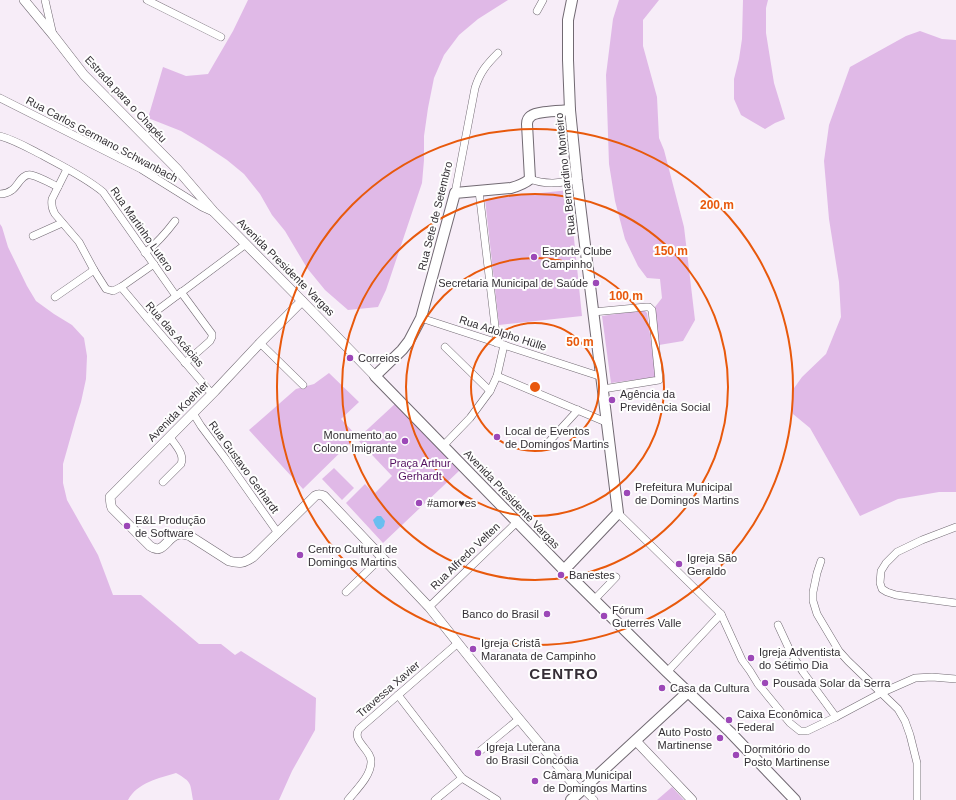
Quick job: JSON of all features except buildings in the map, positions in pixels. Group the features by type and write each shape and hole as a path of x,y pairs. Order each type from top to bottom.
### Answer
{"main road":[{"name":"Rua Bernardino Monteiro","path":"572,0 568,20 570,110 577,180 618,512"},
{"path":"455,193 511,188 526,183 530,179 526,124 528,119 531,115 537,113 570,110"},
{"name":"Rua Sete de Setembro","path":"375,376 402,350 409,341 421,318 455,193"},
{"name":"Avenida Presidente Vargas","path":"375,376 564,570 730,732 795,800"},
{"path":"564,570 618,512"},
{"path":"571,800 688,692"}],"street":[{"name":"Estrada para o Chapéu","path":"24,0 84,75 176,170 214,212"},
{"path":"45,0 53,35"},
{"path":"147,0 221,37"},
{"path":"537,11 543,0"},
{"name":"Rua Sete de Setembro","path":"455,193 475,88 479,76 498,52"},
{"name":"Rua Carlos Germano Schwanbach","path":"0,98 141,170 202,207 214,212"},
{"name":"Rua Martinho Lutero","path":"0,136 17,142 67,169 103,192 154,264 212,334 210,341 185,363"},
{"path":"67,169 52,199 51,207 62,223 79,242 106,289 113,291 122,287 154,264"},
{"path":"0,194 10,192 25,176 28,175 58,187"},
{"path":"530,179 545,183 562,183 577,180"},
{"path":"443,446 470,418 490,391 497,376 501,344 479,191"},
{"name":"Avenida Presidente Vargas","path":"214,212 375,376"},
{"path":"145,252 156,244 175,221"},
{"path":"33,236 62,223"},
{"path":"147,318 246,244"},
{"path":"54,297 94,270"},
{"name":"Rua das Acácias","path":"122,287 212,394"},
{"name":"Avenida Koehler","path":"278,533 244,563 229,561 185,534 175,536 158,550 150,546 112,508 110,497 302,301"},
{"path":"593,312 646,307 649,307 652,310 659,380 603,389"},
{"name":"Rua Adolpho Hülle","path":"421,318 602,377"},
{"path":"260,343 302,385"},
{"path":"445,347 490,391"},
{"path":"497,376 608,422"},
{"path":"546,445 578,410"},
{"name":"Rua Gustavo Gerhardt","path":"193,413 278,533"},
{"path":"163,482 181,464 182,460 181,453 170,437"},
{"path":"278,533 315,496 320,494 324,496 429,607 519,719 581,790 594,800"},
{"path":"618,512 721,614 742,660 758,684 790,724 800,732 807,731 915,678 932,676 956,679"},
{"name":"Rua Alfredo Velten","path":"429,607 517,522"},
{"path":"956,527 922,540 898,552 886,563 881,571 880,583 882,589 896,595 956,603"},
{"path":"346,592 382,557"},
{"path":"821,561 813,592 813,601 817,614 839,651 898,709 905,721 917,763 917,800"},
{"path":"594,600 616,577"},
{"path":"667,672 721,614"},
{"path":"778,625 800,666 836,717"},
{"name":"Travessa Xavier","path":"348,800 367,775 371,767 369,753 358,740 357,732 359,729 458,643"},
{"path":"398,695 462,778 497,800"},
{"path":"480,751 519,719"},
{"path":"636,741 692,800"},
{"path":"435,800 462,778"}],"green space":[{"path":"248,0 508,0 478,19 459,35 444,55 434,78 424,136 422,183 386,290 378,307 348,310 325,290 307,268 285,231 272,215 260,194 244,174 227,160 181,131 148,118 163,67 186,76 208,74 233,31"},
{"path":"619,0 659,0 643,20 643,46 657,97 659,138 664,150 684,227 695,320 683,341 659,345 655,307 662,298 660,279 647,278 638,266 625,239 615,201 609,164 606,75 613,19"},
{"path":"743,0 768,0 766,8 766,33 774,83 785,119 765,129 741,115 734,99 734,79 742,39"},
{"path":"920,31 942,39 956,40 956,492 939,492 898,499 860,516 810,428 793,414 792,391 802,377 826,354 841,317 839,282 829,219 824,161 829,125 850,67 906,36"},
{"name":"Esporte Clube Campinho","path":"569,190 582,316 499,325 485,199"},
{"path":"0,224 8,247 36,301 72,325 84,338 87,356 86,379 63,464 63,483 67,500 98,555 113,595 141,595 199,644 221,644 235,655 241,651 316,698 315,730 292,771 279,800 193,800 188,781 176,773 143,785 132,794 128,800 0,800"},
{"path":"644,310 647,313 656,377 611,383 602,316"},
{"path":"329,373 359,402 341,419 357,436 303,489 249,430 296,389 314,384"},
{"name":"Praça Arthur Gerhardt","path":"396,403 460,470 383,543 346,503 365,484 374,494 392,476 357,439"},
{"path":"334,468 354,488 342,500 322,479"},
{"path":"672,787 684,800 657,800"}],"water":[{"path":"377,516 381,516 385,521 384,526 381,529 378,529 373,520"}],"place":[{"name":"Esporte Clube Campinho","path":"534,257"},
{"name":"Secretaria Municipal de Saúde","path":"596,283"},
{"name":"Correios","path":"350,358"},
{"name":"Agência da Previdência Social","path":"612,400"},
{"name":"Local de Eventos de Domingos Martins","path":"497,437"},
{"name":"Monumento ao Colono Imigrante","path":"405,441"},
{"name":"Prefeitura Municipal de Domingos Martins","path":"627,493"},
{"name":"#amor♥es","path":"419,503"},
{"name":"E&L Produção de Software","path":"127,526"},
{"name":"Centro Cultural de Domingos Martins","path":"300,555"},
{"name":"Igreja São Geraldo","path":"679,564"},
{"name":"Banestes","path":"561,575"},
{"name":"Banco do Brasil","path":"547,614"},
{"name":"Fórum Guterres Valle","path":"604,616"},
{"name":"Igreja Cristã Maranata de Campinho","path":"473,649"},
{"name":"Igreja Adventista do Sétimo Dia","path":"751,658"},
{"name":"Pousada Solar da Serra","path":"765,683"},
{"name":"Casa da Cultura","path":"662,688"},
{"name":"Caixa Econômica Federal","path":"729,720"},
{"name":"Auto Posto Martinense","path":"720,738"},
{"name":"Igreja Luterana do Brasil Concódia","path":"478,753"},
{"name":"Dormitório do Posto Martinense","path":"736,755"},
{"name":"Câmara Municipal de Domingos Martins","path":"535,781"}],"district":[{"name":"CENTRO","path":"564,673"}]}
